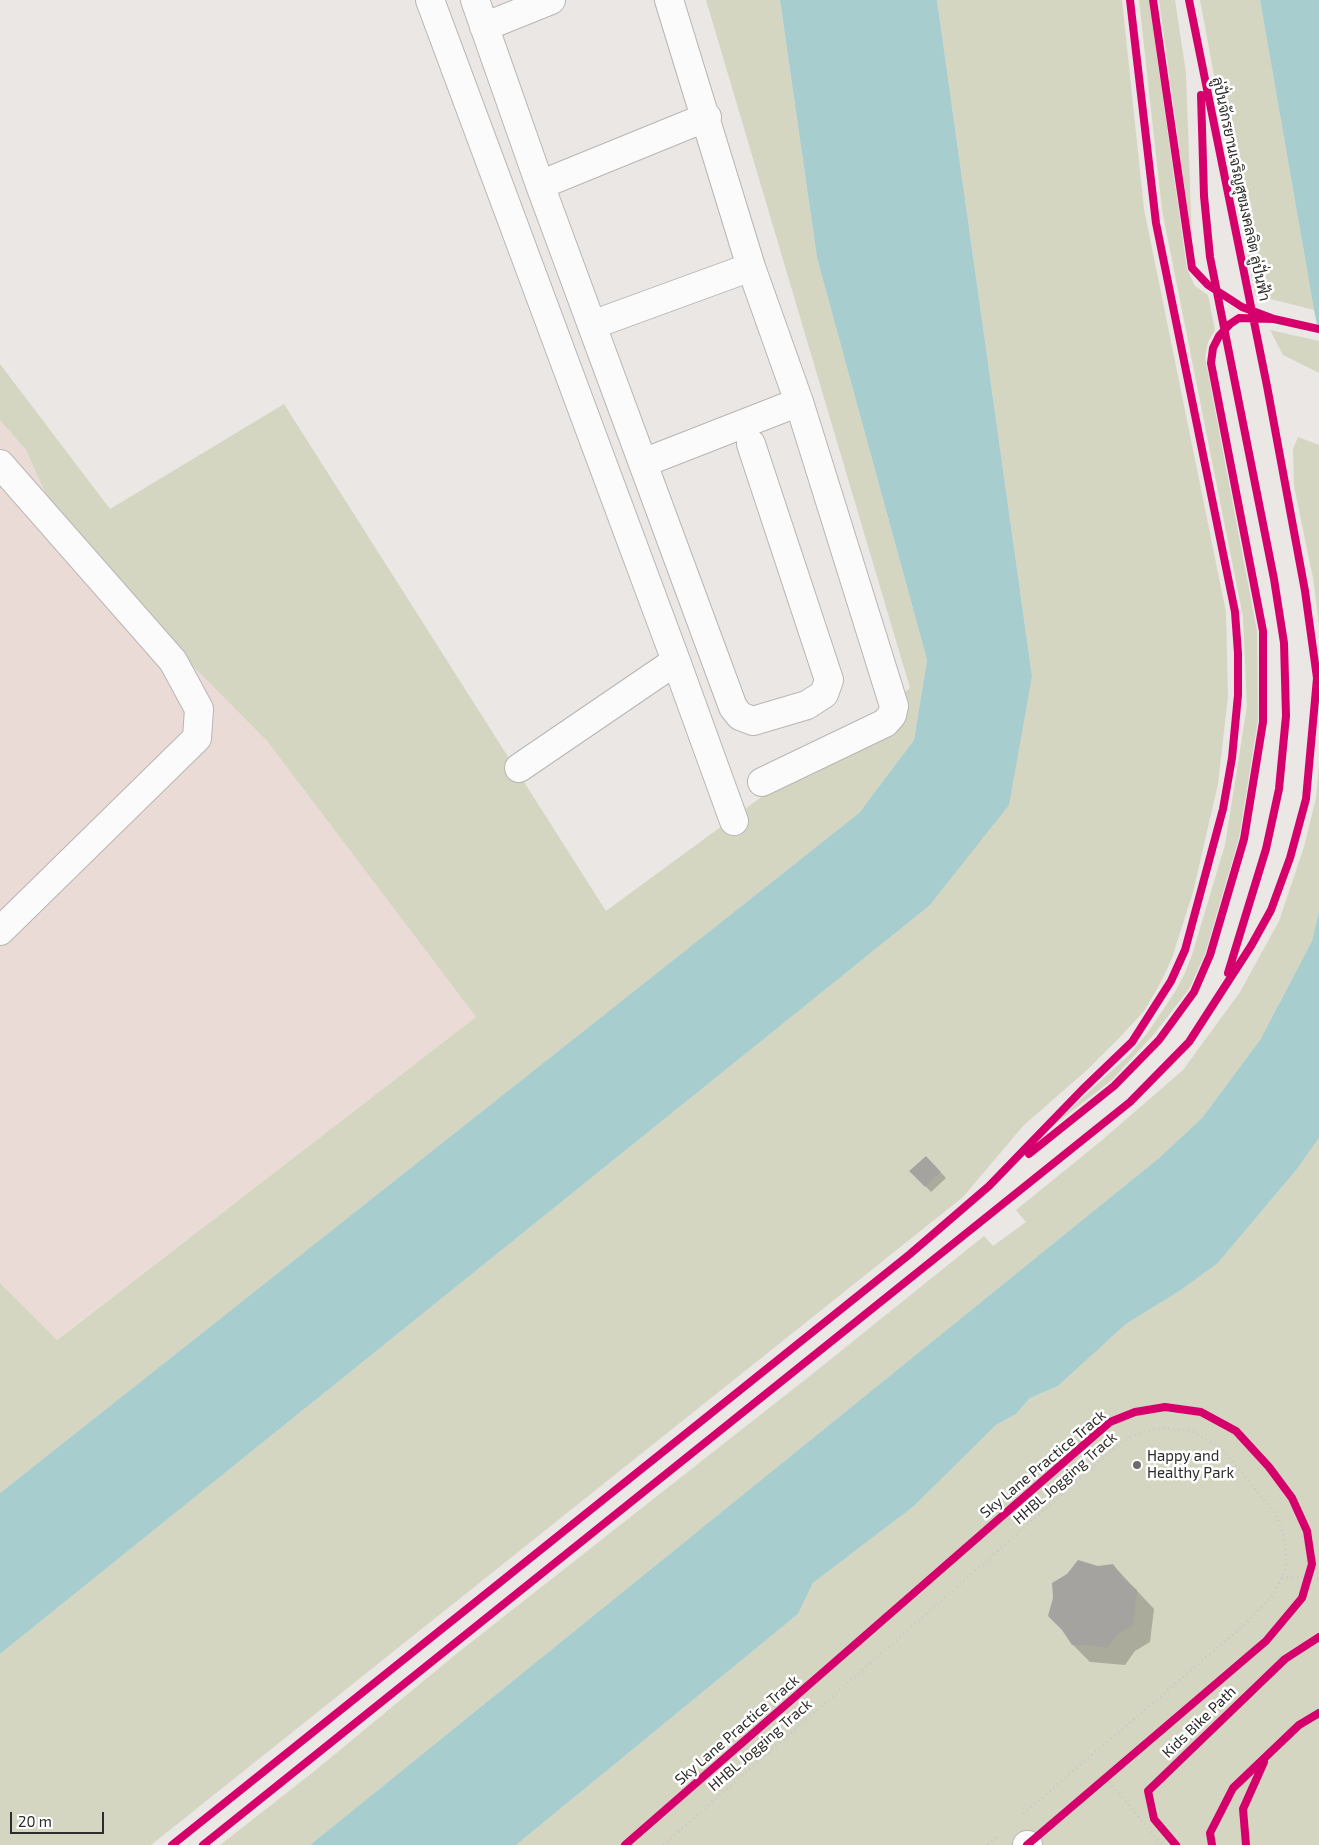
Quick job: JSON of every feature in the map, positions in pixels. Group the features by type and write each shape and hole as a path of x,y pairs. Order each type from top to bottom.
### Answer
{"lane":[{"path":"430,0 734,821"},
{"path":"475,0 540,185 733,707 740,716 753,721 808,705 824,694 829,680 751,444"},
{"path":"484,27 551,0"},
{"path":"669,0 751,267 799,402 894,706 892,715 885,723 762,782"},
{"path":"540,185 706,117"},
{"path":"592,325 751,267"},
{"path":"644,463 799,402"},
{"path":"0,464 173,661 199,709 198,738 0,931"},
{"path":"518,768 676,661"}],"path":[{"path":"1282,1577 1319,1578"},
{"path":"1098,1784 1113,1772"},
{"path":"1106,1778 1162,1845"},
{"path":"988,1845 1003,1832"}],"shaded area":[{"path":"0,420 26,450 56,517 164,637 267,741 476,1017 56,1340 0,1283"}],"green space":[{"path":"706,0 780,0 817,258 927,660 914,740 859,813 0,1493 0,1283 57,1340 476,1017 267,741 164,637 56,517 26,450 0,420 0,364 110,509 284,404 606,911 910,688"},
{"path":"937,0 1122,0 1144,209 1226,612 1228,696 1218,784 1193,892 1172,958 1161,982 1144,1011 1122,1035 1087,1070 1024,1125 963,1197 151,1845 0,1845 0,1654 929,906 1032,676","holes":["926,1156 941,1172 925,1187 909,1171"]},
{"path":"1139,0 1149,0 1187,269 1195,286 1208,295 1215,330 1208,342 1205,357 1257,631 1258,720 1239,838 1205,954 1189,989 1155,1033 1112,1080 1046,1131 1129,1055 1148,1032 1175,992 1185,973 1225,845 1247,706 1243,617 1162,210"},
{"path":"1159,0 1175,0 1186,73 1192,241"},
{"path":"1200,0 1260,0 1314,310 1255,295"},
{"path":"1270,330 1319,341 1319,373 1283,355"},
{"path":"1298,437 1319,445 1319,625 1313,578 1294,486 1293,449"},
{"path":"1319,765 1319,911 1312,941 1260,1040 1202,1118 1159,1158 310,1845 220,1845 312,1773 455,1655 811,1375 984,1236 993,1246 1026,1222 1016,1210 1101,1141 1183,1070 1240,992 1279,921 1304,847 1316,798"},
{"name":"Happy and Healthy Park","path":"1319,1138 1319,1845 516,1845 798,1614 813,1583 914,1506 996,1425 1016,1414 1030,1398 1058,1386 1126,1324 1181,1290 1218,1263 1297,1169"}],"water":[{"path":"780,0 937,0 1032,676 1009,805 929,906 0,1654 0,1493 859,813 914,740 927,660 817,258"},
{"path":"1260,0 1319,0 1319,335 1314,310"},
{"path":"1319,911 1319,1138 1297,1169 1218,1263 1181,1290 1126,1324 1058,1386 1030,1398 1016,1414 996,1425 914,1506 813,1583 798,1614 516,1845 310,1845 1159,1158 1202,1118 1260,1040 1312,941"}],"building":[{"path":"926,1156 941,1172 925,1187 909,1171"},
{"path":"1078,1560 1098,1566 1113,1564 1125,1581 1137,1590 1133,1625 1118,1634 1107,1648 1072,1645 1062,1630 1048,1616 1053,1598 1052,1583 1067,1574"}],"cycle path":[{"path":"172,1845 910,1254 989,1186 1082,1090 1132,1042 1171,981 1185,950 1223,809 1232,758 1238,695 1238,653 1235,612 1156,223 1130,0"},
{"name":"ลู่ปั่นจักรยานเจริญสุขมงคลจิต ลู่ปั่นฟ้า","path":"1153,0 1192,268 1208,285 1242,307 1274,319 1319,329"},
{"name":"ลู่ปั่นจักรยานเจริญสุขมงคลจิต ลู่ปั่นฟ้า","path":"203,1845 1130,1102 1189,1042 1251,946 1271,910 1290,858 1306,799 1317,678 1305,591 1267,386 1189,0"},
{"path":"1201,95 1204,196 1210,257 1274,579 1284,643 1286,716 1279,789 1266,849 1228,973"},
{"path":"1029,1154 1114,1086 1159,1040 1194,992 1210,955 1244,839 1263,722 1263,631 1211,363 1213,348 1219,336 1230,324 1239,318 1274,319"},
{"name":"Sky Lane Practice Track","path":"625,1845 1110,1422 1135,1412 1165,1407 1201,1412 1236,1431 1269,1467 1292,1498 1307,1531 1312,1564 1302,1598 1266,1641 1027,1845"},
{"name":"Kids Bike Path","path":"1176,1845 1154,1819 1148,1791 1285,1659 1319,1637"},
{"path":"1212,1845 1210,1833 1233,1788 1299,1725 1319,1713"},
{"path":"1246,1845 1243,1809 1264,1762"}],"place":[{"name":"Happy and Healthy Park","path":"1137,1465"}]}
